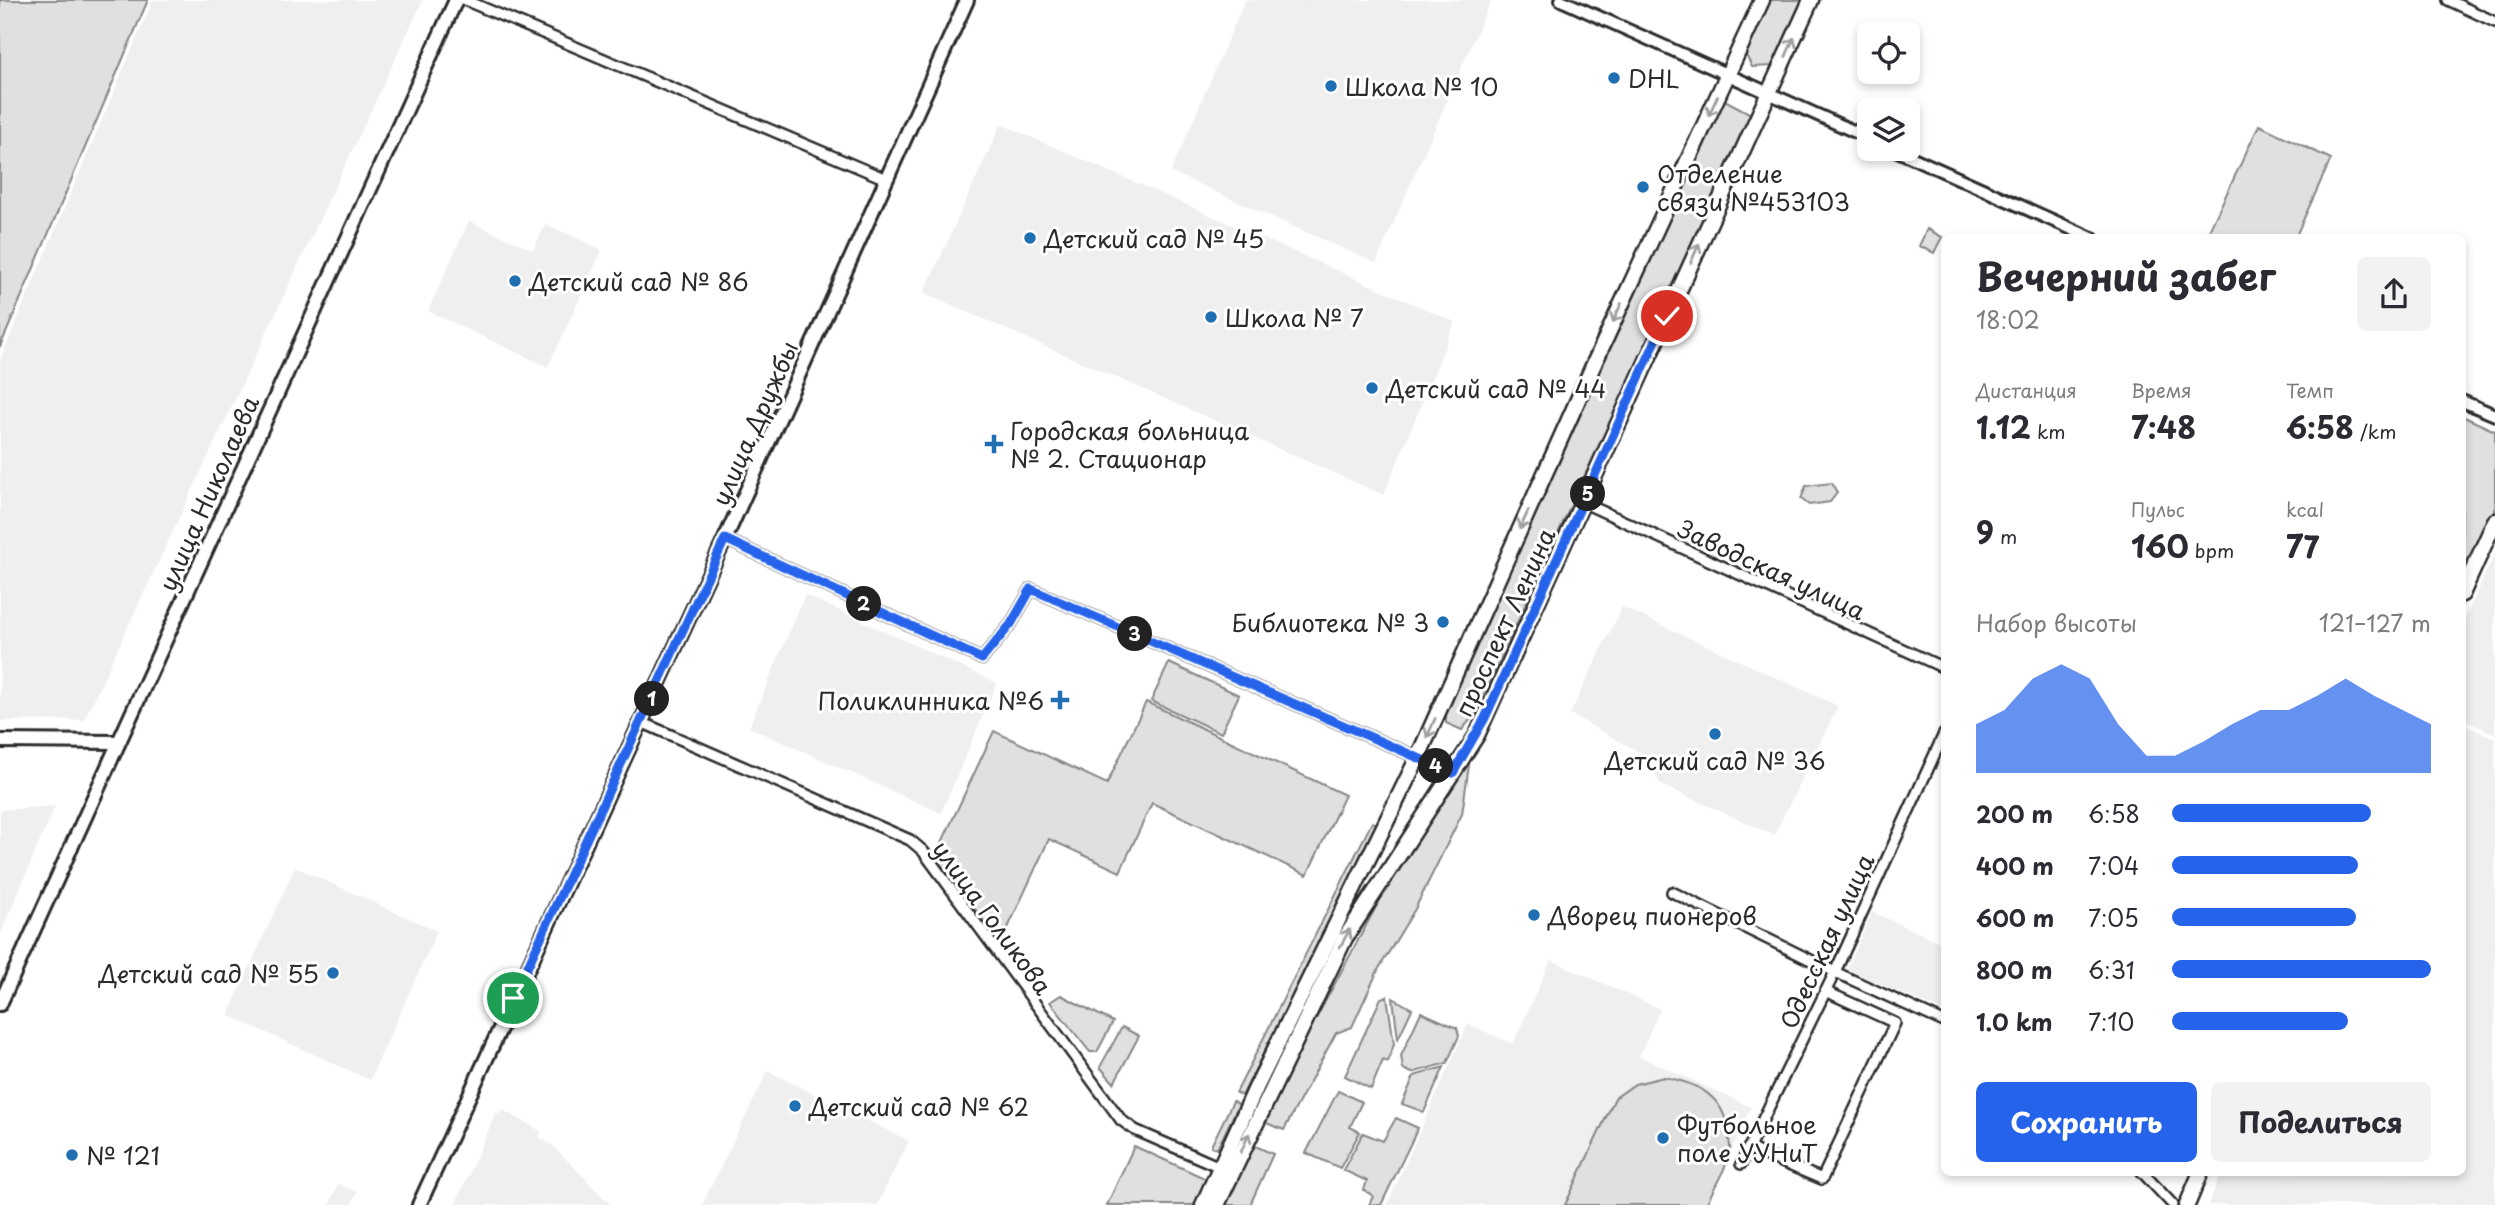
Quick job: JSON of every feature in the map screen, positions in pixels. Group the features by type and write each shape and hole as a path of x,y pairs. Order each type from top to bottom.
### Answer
{"main road":[{"name":"улица Николаева","path":"0,1004 456,0"},
{"name":"улица Дружбы","path":"419,1205 725,539 967,0"},
{"name":"проспект Ленина","path":"1217,1205 1226,1169 1418,757 1593,366 1762,0"},
{"name":"проспект Ленина","path":"1203,1205 1226,1169 1345,938 1481,726 1811,0"},
{"path":"2466,585 2495,522"},
{"path":"0,741 118,742"},
{"path":"2186,1205 2199,1176"}],"street":[{"path":"464,0 886,179"},
{"path":"1561,0 1857,133"},
{"path":"2448,0 2495,22"},
{"path":"1920,161 2082,234"},
{"path":"2466,403 2495,415"},
{"name":"Заводская улица","path":"1584,503 1941,667"},
{"path":"725,539 982,659 1011,624 1031,589 1453,773"},
{"name":"улица Голикова","path":"641,722 910,839 923,851 1121,1120 1135,1130 1226,1169"},
{"name":"Одесская улица","path":"1741,1164 1835,972 1941,741"},
{"path":"1672,892 1941,1021"},
{"path":"1748,1148 1822,1179 1895,1023 1825,991"},
{"path":"2146,1176 2173,1205"}],"shaded area":[{"path":"0,0 148,0 0,347"},
{"path":"153,0 423,0 84,720 0,721 0,360"},
{"name":"Школа № 10","path":"1245,0 1491,0 1376,263 1171,172"},
{"path":"1769,0 1802,0 1772,66 1752,67 1745,53"},
{"path":"1721,98 1751,114 1475,714 1462,730 1446,723 1446,706"},
{"path":"1001,124 1455,322 1384,495 924,293"},
{"path":"2259,125 2331,159 2297,234 2208,233"},
{"name":"Детский сад № 86","path":"469,221 533,250 546,224 602,250 548,367 428,311"},
{"path":"1927,229 1941,236 1934,253 1919,246"},
{"path":"2466,418 2495,431 2495,513 2466,576"},
{"path":"1832,483 1837,493 1830,502 1809,505 1801,499 1806,486"},
{"path":"2495,553 2495,734 2466,721 2466,617"},
{"path":"805,595 997,683 941,813 749,727"},
{"name":"Детский сад № 36","path":"1622,607 1838,706 1774,835 1661,785 1643,754 1570,714"},
{"path":"1169,663 1239,695 1221,733 1151,701"},
{"path":"1146,702 1345,795 1307,875 1152,803 1120,872 1049,839 1001,943 935,857 994,731 1107,784"},
{"path":"2466,726 2495,738 2495,1205 2208,1205 2220,1176 2466,1176"},
{"path":"1470,758 1462,814 1415,909 1378,970 1352,1027 1336,1033 1284,1130 1261,1121 1406,851"},
{"path":"55,806 0,935 0,810"},
{"path":"1372,822 1378,825 1242,1096 1236,1093"},
{"name":"Детский сад № 55","path":"295,867 437,931 370,1080 228,1015"},
{"path":"1872,912 1941,943 1941,1011 1847,969"},
{"path":"1551,960 1660,1009 1639,1056 1751,1107 1707,1205 1387,1205 1468,1024 1513,1044"},
{"path":"1061,995 1113,1022 1097,1052 1090,1052 1050,1002"},
{"path":"1387,996 1394,1044 1388,1062 1383,1060 1371,1089 1345,1076 1381,998"},
{"path":"1393,998 1412,1009 1398,1039"},
{"path":"1421,1012 1457,1028 1459,1036 1447,1063 1412,1073 1403,1069 1401,1056"},
{"path":"1122,1027 1139,1036 1114,1083 1100,1067"},
{"path":"1444,1067 1424,1112 1402,1104 1414,1076"},
{"name":"Детский сад № 62","path":"768,1071 909,1141 877,1205 702,1205"},
{"name":"Футбольное поле УУНиТ","path":"1664,1077 1688,1083 1707,1093 1721,1109 1726,1120 1730,1155 1706,1205 1565,1205 1615,1098 1635,1084"},
{"path":"1338,1091 1362,1102 1350,1127 1360,1132 1340,1168 1306,1153"},
{"path":"1233,1101 1239,1104 1217,1149 1211,1146"},
{"path":"503,1110 541,1131 539,1137 552,1145 611,1205 455,1205 496,1113 499,1114"},
{"path":"1396,1118 1418,1128 1381,1205 1369,1205 1373,1196 1364,1190 1367,1181 1343,1170 1363,1133 1383,1141"},
{"path":"1249,1143 1273,1154 1250,1205 1221,1205"},
{"path":"1134,1146 1211,1181 1199,1205 1107,1205"},
{"path":"338,1184 357,1192 351,1205 329,1205"}],"place":[{"name":"DHL","path":"1614,78"},
{"name":"Школа № 10","path":"1331,86"},
{"name":"Отделение связи №453103","path":"1643,187"},
{"name":"Детский сад № 45","path":"1030,238"},
{"name":"Детский сад № 86","path":"515,281"},
{"name":"Школа № 7","path":"1211,317"},
{"name":"Детский сад № 44","path":"1372,388"},
{"name":"Городская больница № 2. Стационар","path":"994,444"},
{"name":"Библиотека № 3","path":"1443,622"},
{"name":"Поликлинника №6","path":"1060,700"},
{"name":"Детский сад № 36","path":"1715,734"},
{"name":"Дворец пионеров","path":"1534,915"},
{"name":"Детский сад № 55","path":"333,973"},
{"name":"Детский сад № 62","path":"795,1106"},
{"name":"Футбольное поле УУНиТ","path":"1663,1138"},
{"name":"№ 121","path":"72,1155"}],"route":[{"path":"513,998 725,539 982,659 997,644 1031,589 1453,773 1485,718 1667,316"}]}
